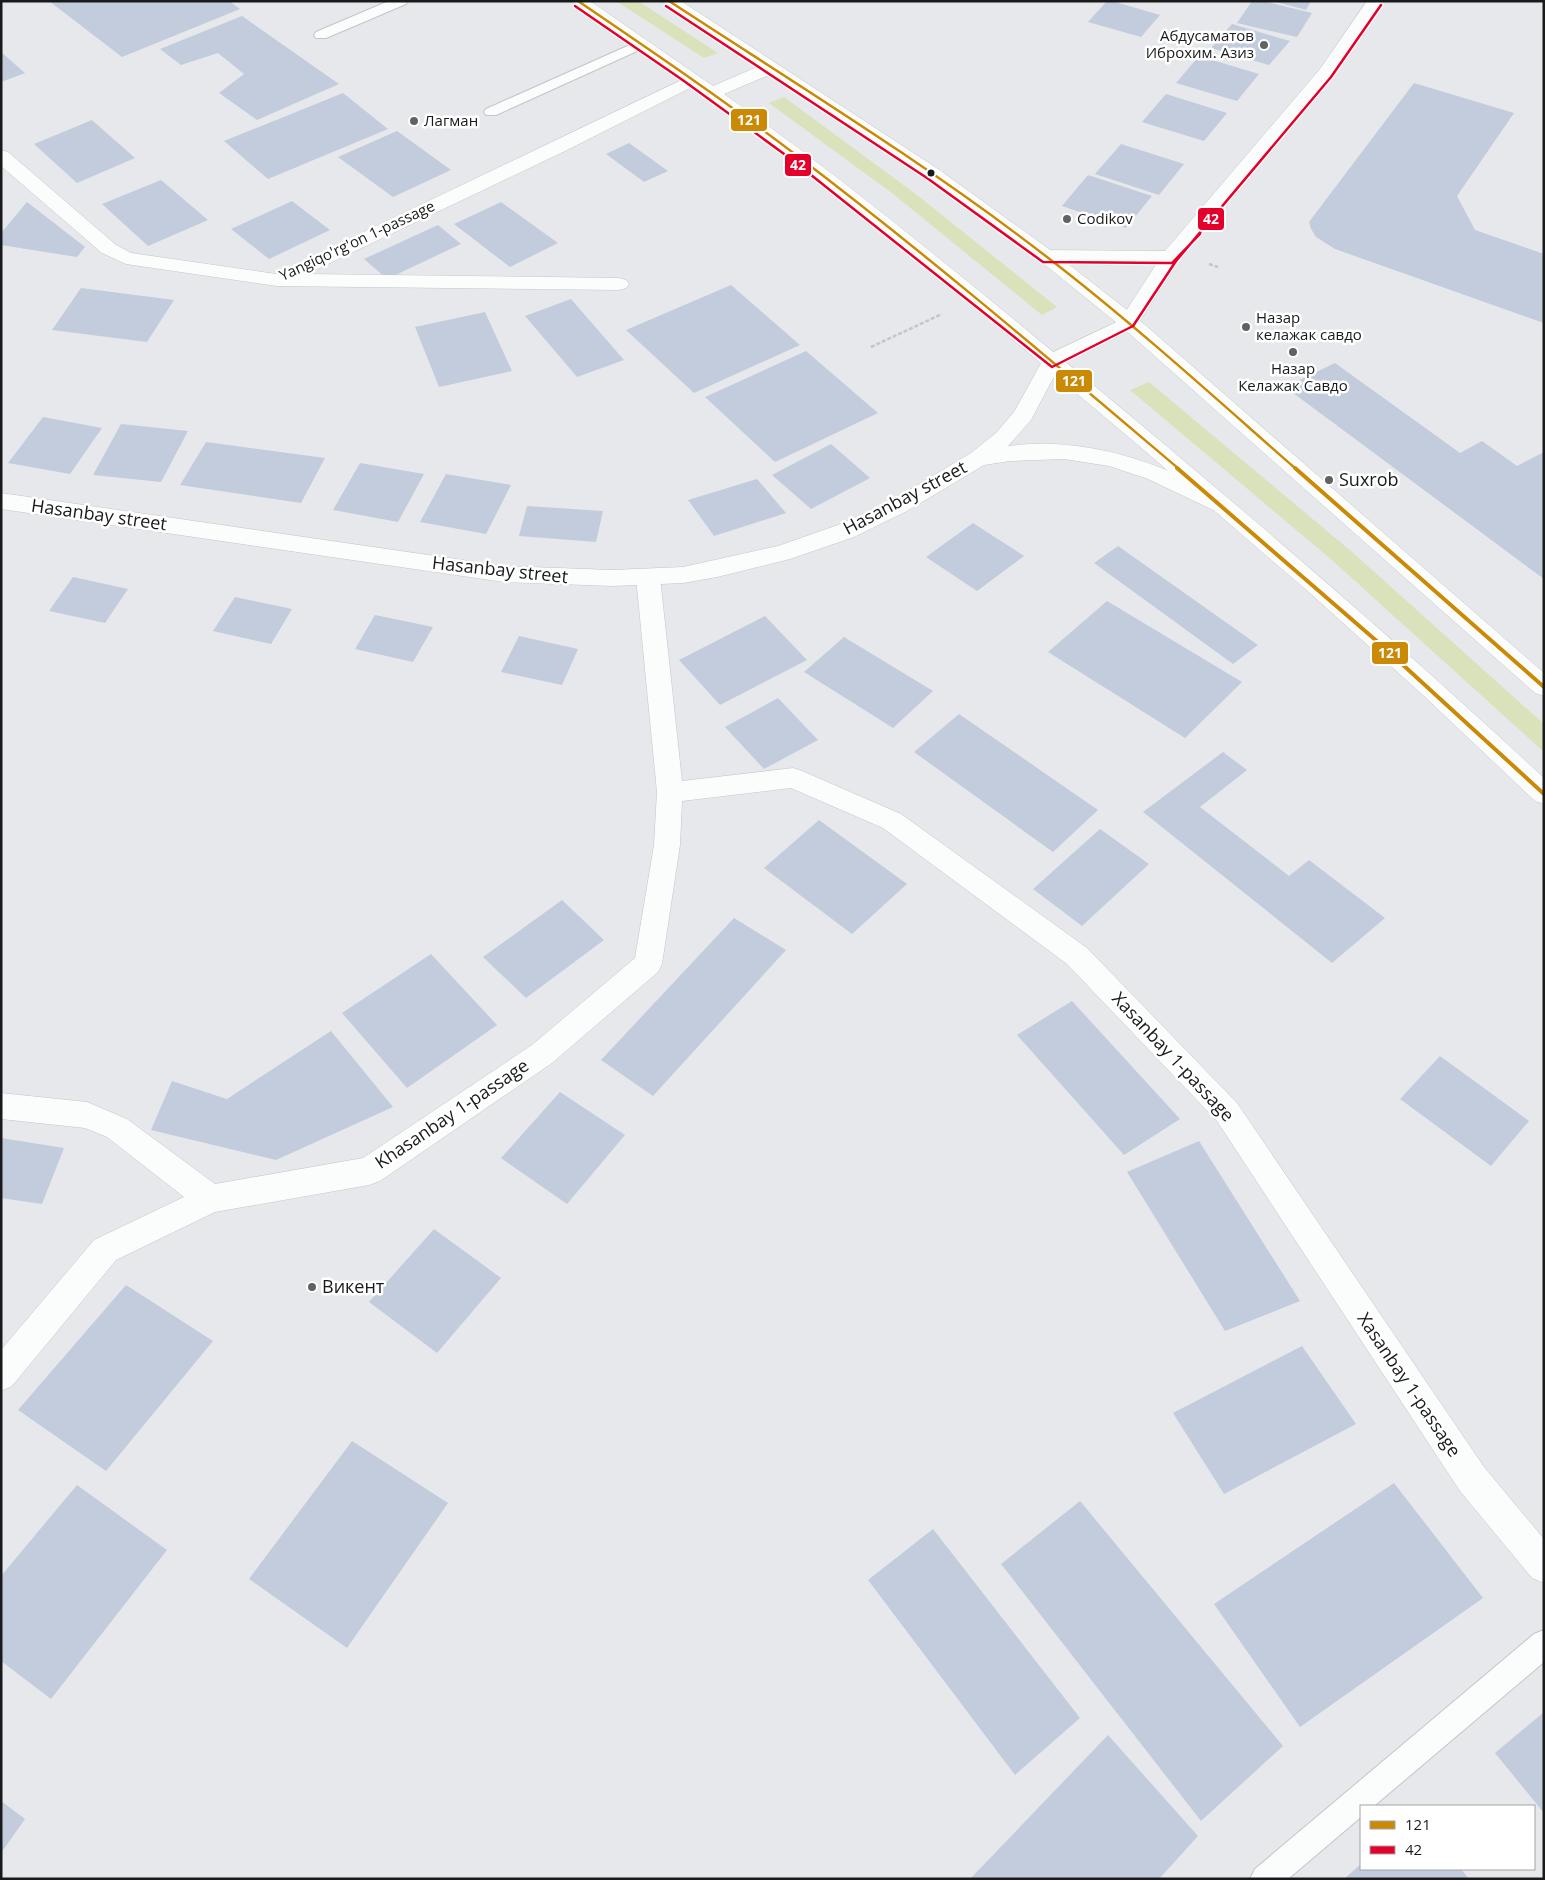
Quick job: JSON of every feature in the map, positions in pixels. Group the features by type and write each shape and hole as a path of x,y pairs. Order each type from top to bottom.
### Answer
{"main road":[{"path":"578,1 795,154 882,222 1052,361 1229,509 1421,680 1544,794"},
{"path":"669,1 931,173 1046,256 1129,322 1544,687"},
{"path":"1052,361 1129,322 1171,257 1326,73 1376,1"},
{"path":"711,93 770,68"},
{"name":"Yangiqo'rg'on 1-passage","path":"1,156 109,250 126,258 277,280 558,147 692,80"},
{"path":"1046,256 1171,257"},
{"path":"277,280 619,284"},
{"name":"Hasanbay street","path":"1,500 504,574 578,578 648,577 717,569 814,543 873,519 979,458 1004,438 1023,415 1052,361"},
{"name":"Hasanbay street","path":"979,458 1042,451 1102,458 1167,478 1229,509"},
{"name":"Khasanbay 1-passage","path":"1,1375 105,1250 211,1199 369,1171 542,1054 648,964 667,845 670,792 648,577"},
{"name":"Xasanbay 1-passage","path":"670,792 793,778 892,821 1077,956 1226,1112 1472,1479 1544,1566"},
{"path":"1,1106 87,1115 117,1128 211,1199"}],"lane":[{"path":"321,35 401,1"},
{"path":"491,112 641,44"},
{"path":"1265,1879 1544,1644"}],"path":[{"path":"871,347 945,312"}],"green space":[{"path":"616,1 638,1 718,53 704,58"},
{"path":"784,97 917,195 1057,307 1042,315 892,193 769,103"},
{"path":"1149,382 1352,552 1544,724 1544,752 1333,561 1130,390"}],"building":[{"path":"49,1 229,1 240,9 122,57"},
{"path":"1107,1 1160,15 1141,37 1088,22"},
{"path":"1252,1 1263,1 1312,13 1297,37 1237,23"},
{"path":"1273,1 1311,1 1306,10"},
{"path":"242,16 339,84 257,120 219,93 244,74 218,53 181,65 160,49"},
{"path":"1232,24 1290,41 1269,65 1211,48"},
{"path":"1,52 25,73 1,82"},
{"path":"1199,56 1259,74 1237,101 1176,83"},
{"path":"1414,83 1514,113 1457,196 1475,230 1544,254 1544,323 1335,249 1316,237 1311,229 1309,222"},
{"path":"343,93 388,129 268,179 224,141"},
{"path":"1166,94 1227,113 1204,141 1142,122"},
{"path":"92,120 135,158 77,183 34,144"},
{"path":"397,131 451,170 393,197 338,157"},
{"path":"629,143 668,171 644,182 606,154"},
{"path":"1121,144 1184,164 1159,195 1095,174"},
{"path":"1088,175 1152,196 1126,228 1062,206"},
{"path":"161,180 208,220 148,246 102,204"},
{"path":"292,201 330,230 269,259 231,229"},
{"path":"27,202 85,247 77,257 1,245 1,233"},
{"path":"501,202 558,243 510,267 454,224"},
{"path":"438,225 461,244 387,279 364,259"},
{"path":"731,285 800,345 694,393 626,330"},
{"path":"81,288 174,300 147,342 52,330"},
{"path":"571,299 624,360 577,377 525,316"},
{"path":"485,312 512,371 439,387 415,327"},
{"path":"806,351 878,413 775,462 705,397"},
{"path":"1335,363 1460,453 1482,441 1517,466 1544,452 1544,579 1285,387"},
{"path":"43,417 102,428 70,474 8,463"},
{"path":"121,424 188,431 161,482 93,475"},
{"path":"206,442 325,458 301,503 180,485"},
{"path":"831,444 870,478 811,509 772,475"},
{"path":"360,463 424,474 398,522 333,510"},
{"path":"446,474 511,485 486,534 420,522"},
{"path":"757,479 786,513 714,536 688,500"},
{"path":"527,506 603,511 596,542 519,536"},
{"path":"973,523 1024,556 977,591 926,557"},
{"path":"1118,546 1258,645 1233,664 1094,563"},
{"path":"73,577 128,589 105,623 49,611"},
{"path":"235,597 292,609 271,644 213,631"},
{"path":"1107,601 1242,682 1185,738 1048,652"},
{"path":"375,615 433,627 413,662 355,649"},
{"path":"765,616 807,660 720,705 679,660"},
{"path":"519,636 578,649 562,685 501,672"},
{"path":"844,637 933,691 893,728 804,672"},
{"path":"778,698 818,740 764,769 725,727"},
{"path":"959,714 1098,810 1053,852 914,752"},
{"path":"1223,752 1247,770 1200,807 1289,876 1309,860 1385,918 1332,963 1143,812"},
{"path":"819,820 907,884 852,934 764,868"},
{"path":"1100,829 1149,864 1082,926 1033,889"},
{"path":"562,900 604,940 526,998 483,957"},
{"path":"734,918 786,950 653,1096 601,1060"},
{"path":"431,954 497,1025 407,1088 342,1013"},
{"path":"1072,1001 1180,1119 1124,1155 1017,1035"},
{"path":"331,1031 393,1107 276,1160 151,1130 172,1081 227,1099"},
{"path":"1440,1056 1529,1121 1491,1166 1400,1099"},
{"path":"560,1092 625,1135 567,1204 501,1158"},
{"path":"1,1138 64,1148 42,1204 1,1198"},
{"path":"1199,1141 1300,1301 1225,1331 1127,1172"},
{"path":"434,1229 501,1278 437,1353 369,1302"},
{"path":"126,1285 213,1341 106,1471 18,1410"},
{"path":"1302,1346 1356,1424 1224,1494 1173,1413"},
{"path":"352,1441 448,1503 347,1648 249,1579"},
{"path":"1394,1483 1483,1598 1300,1727 1214,1604"},
{"path":"77,1485 167,1550 51,1699 1,1661 1,1576"},
{"path":"1080,1501 1283,1746 1201,1821 1001,1564"},
{"path":"933,1529 1080,1718 1015,1775 868,1580"},
{"path":"1544,1712 1544,1813 1495,1753"},
{"path":"1108,1735 1198,1836 1159,1879 970,1879"},
{"path":"1,1801 25,1819 1,1853"},
{"path":"1360,1865 1360,1870 1462,1870 1469,1879 1344,1879"}],"transit line":[{"name":"121","path":"578,1 768,134 863,206 997,316 1267,544 1434,692 1544,794"},
{"name":"121","path":"669,1 931,173 1046,256 1129,322 1544,687"},
{"name":"42","path":"575,6 684,81 791,159 1052,367 1133,326 1176,261 1331,77 1381,5"},
{"name":"42","path":"666,6 927,178 1043,262 1172,263 1200,234"}],"place":[{"name":"Абдусаматов Иброхим. Азиз","path":"1264,45"},
{"name":"Лагман","path":"414,121"},
{"name":"Codikov","path":"1067,219"},
{"name":"Назар келажак савдо","path":"1246,327"},
{"name":"Назар Келажак Савдо","path":"1293,352"},
{"name":"Suxrob","path":"1329,480"},
{"name":"Викент","path":"312,1287"}]}
